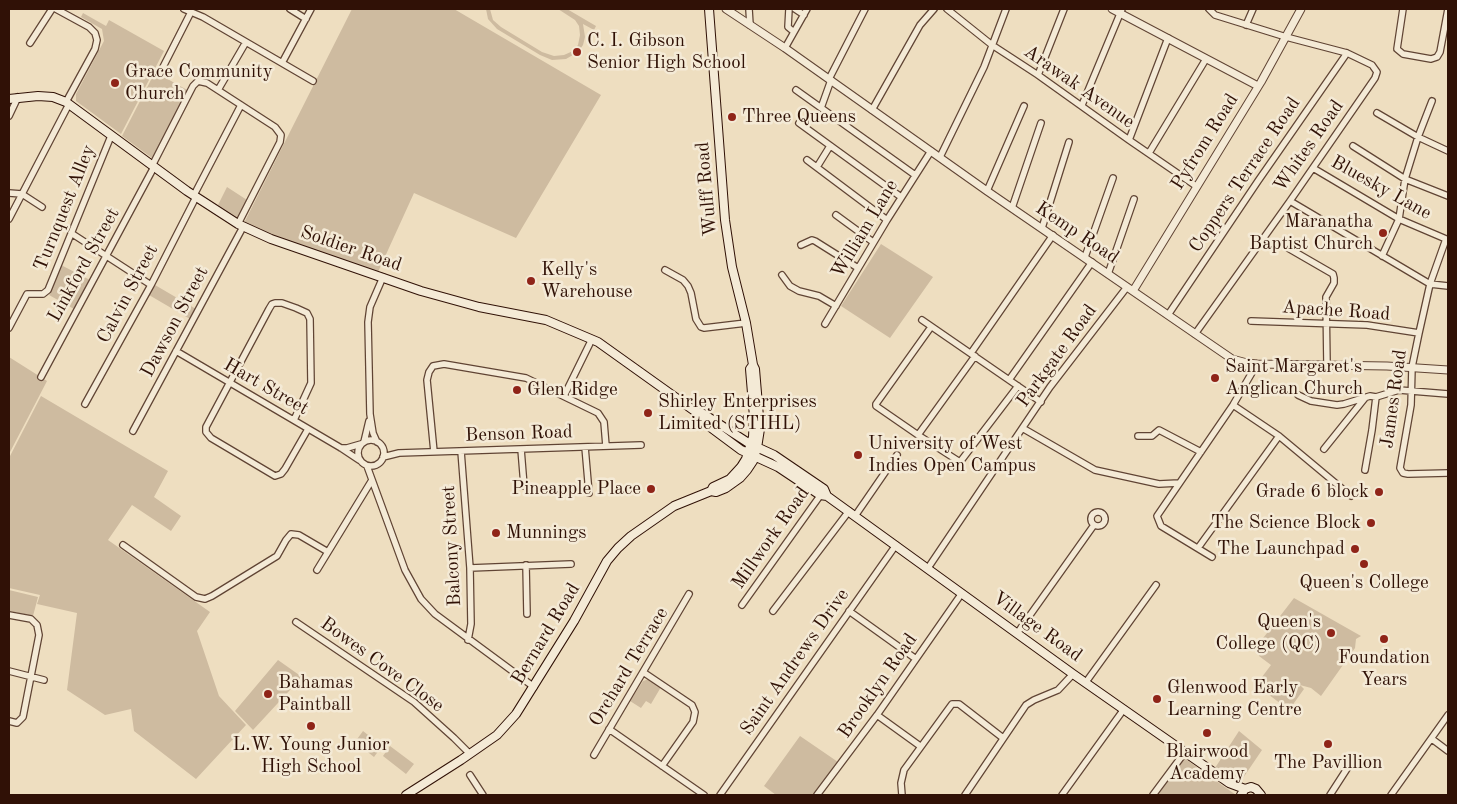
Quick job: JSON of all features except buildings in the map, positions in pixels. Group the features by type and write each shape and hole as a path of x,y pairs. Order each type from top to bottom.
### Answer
{"main road":[{"name":"Wulff Road","path":"709,9 725,220 732,267 755,369 760,415 751,455"},
{"name":"Soldier Road","path":"9,99 44,96 67,103 195,196 240,226 271,239 453,301 548,321 592,339 696,412 702,413 754,446"},
{"name":"Soldier Road","path":"696,412 698,418 751,455"},
{"name":"Village Road","path":"754,446 774,455 852,514 1241,793 1254,788 1261,795"},
{"name":"Village Road","path":"751,455 824,493"},
{"name":"Bernard Road","path":"406,795 470,754 497,734 516,714 574,621 607,561 618,548 631,536 674,506 711,491 716,492 732,484 747,470 751,455"}],"street":[{"path":"30,43 52,9"},
{"path":"9,219 95,49 97,40 95,33 89,27 56,9"},
{"path":"184,9 313,81"},
{"path":"290,9 306,18"},
{"path":"282,63 312,9"},
{"name":"Kemp Road","path":"726,9 830,79 987,191 1232,359 1247,364 1412,367 1448,370"},
{"path":"749,9 750,25"},
{"path":"789,9 788,27 794,32"},
{"path":"795,9 804,15"},
{"path":"785,48 807,9"},
{"path":"821,108 830,79 865,9"},
{"path":"872,110 920,25 934,9"},
{"name":"Arawak Avenue","path":"947,9 992,45 1082,105 1196,186"},
{"path":"940,157 968,102 1006,9"},
{"path":"1038,75 1064,9"},
{"path":"1112,9 1121,11 1258,86"},
{"path":"1209,9 1215,15 1246,25 1347,53"},
{"path":"1246,25 1253,9"},
{"name":"Pyfrom Road","path":"1130,289 1258,86 1301,9"},
{"path":"1403,9 1397,49 1403,54 1431,60 1437,57 1440,52 1448,9"},
{"path":"1082,105 1121,11"},
{"path":"162,69 191,12"},
{"path":"1129,140 1168,38"},
{"path":"218,90 246,42"},
{"name":"Whites Road","path":"1195,334 1375,78 1377,72 1372,65 1347,53"},
{"name":"Coppers Terrace Road","path":"1168,315 1347,53"},
{"path":"1149,153 1206,59"},
{"name":"Linkford Street","path":"40,377 106,256 196,83 203,81 241,105"},
{"path":"796,90 915,175"},
{"path":"9,116 18,97"},
{"path":"1382,256 1399,219 1405,179 1432,101"},
{"name":"Calvin Street","path":"85,404 151,285 241,105"},
{"name":"Dawson Street","path":"133,431 240,226 281,137 275,127 241,105"},
{"path":"987,191 1024,106"},
{"path":"1377,112 1418,137 1448,151"},
{"path":"800,123 901,197"},
{"path":"1012,208 1041,123"},
{"name":"Turnquest Alley","path":"9,328 27,294 41,295 46,292 111,136"},
{"path":"1042,228 1069,142"},
{"path":"817,167 830,146"},
{"path":"1354,146 1405,179 1448,196"},
{"name":"William Lane","path":"825,324 901,197 931,151"},
{"path":"807,160 887,220"},
{"name":"Bluesky Lane","path":"1313,168 1399,219 1446,239 1430,284"},
{"path":"1085,257 1113,178"},
{"path":"9,193 22,194 42,207"},
{"path":"1108,274 1134,199"},
{"path":"1290,201 1430,284 1448,286"},
{"path":"836,215 874,242"},
{"path":"71,233 151,285"},
{"path":"918,435 1053,235"},
{"path":"802,245 815,241 858,268"},
{"path":"1288,248 1333,274 1334,283 1326,297 1328,323 1327,366"},
{"path":"1009,380 1092,262"},
{"path":"665,270 683,280 688,286 696,320 701,327 746,323"},
{"path":"782,275 790,286 799,291 819,296 836,306"},
{"path":"383,277 373,298 368,322 370,414 368,432 358,451 360,460 367,466 405,570 416,592 435,614 468,640 534,686"},
{"name":"James Road","path":"1430,284 1412,367 1412,390 1401,462 1402,471 1408,474 1448,473"},
{"name":"Parkgate Road","path":"928,568 1041,402 1130,289"},
{"path":"294,420 311,383 311,329 307,313 287,304 278,303 272,304 206,427 206,432 211,438 275,476 281,474 308,429"},
{"path":"922,320 1041,402"},
{"name":"Apache Road","path":"1251,321 1367,325 1419,333"},
{"path":"931,327 876,404 876,406 918,435 960,462 1018,386"},
{"path":"564,396 592,339"},
{"name":"Hart Street","path":"176,351 360,460"},
{"path":"434,452 427,380 431,369 436,365 450,364 533,380 601,415 604,422 606,446"},
{"path":"1212,557 1161,526 1157,516 1233,405 1257,364"},
{"path":"1298,395 1311,401 1337,404 1370,396 1376,397 1399,390 1448,394"},
{"path":"1365,470 1376,397"},
{"path":"1324,449 1365,398"},
{"path":"1233,405 1279,436 1351,496"},
{"path":"370,414 377,442 383,448 399,453"},
{"path":"1024,429 1095,470 1159,484 1179,483"},
{"path":"1138,436 1152,436 1159,430 1201,452"},
{"path":"1198,548 1279,436"},
{"path":"341,448 347,448 369,440 377,442"},
{"name":"Benson Road","path":"399,453 641,445"},
{"path":"585,447 589,493"},
{"path":"317,570 372,480 376,466 383,457 383,448"},
{"path":"521,449 524,486"},
{"name":"Balcony Street","path":"462,451 470,568 470,624 468,640"},
{"path":"383,457 399,453"},
{"path":"774,611 897,455"},
{"path":"367,466 376,466"},
{"name":"Millwork Road","path":"742,605 824,493"},
{"path":"1018,632 1094,525"},
{"path":"123,545 196,597 205,599 277,556 291,534 328,552"},
{"name":"Saint Andrews Drive","path":"722,794 896,545"},
{"path":"470,568 570,564"},
{"path":"526,566 527,614"},
{"path":"1086,682 1156,585"},
{"name":"Brooklyn Road","path":"817,795 877,715 962,593"},
{"name":"Orchard Terrace","path":"594,755 689,594"},
{"path":"849,611 916,659"},
{"path":"9,615 29,618 34,622 38,628 39,640 22,719 16,723 9,721"},
{"name":"Bowes Cove Close","path":"296,622 414,702 470,754"},
{"path":"9,671 44,680"},
{"path":"643,672 692,705 695,712 693,722 662,766"},
{"path":"965,795 1028,703 1058,690 1074,674"},
{"path":"902,795 901,783 904,770 949,706 954,703 959,704 1003,738"},
{"path":"1062,795 1124,709"},
{"path":"877,715 920,746"},
{"path":"1391,795 1448,715"},
{"path":"609,729 704,795"},
{"path":"1432,739 1448,751"},
{"path":"1153,795 1184,752"},
{"path":"1330,795 1352,761"},
{"path":"470,775 483,795"}],"shaded area":[{"path":"352,9 454,9 601,95 516,238 414,193 378,272 276,237 244,223"},
{"path":"486,9 490,9 493,20 501,27 542,52 554,56 564,55 573,51 578,45 580,35 579,26 575,20 558,9 567,9 596,26 594,30 583,24 585,37 583,45 578,52 566,59 552,60 540,55 497,29 488,19"},
{"name":"Grace Community Church","path":"83,13 106,26 109,20 164,51 121,134 76,101 76,94 104,41 102,29 81,17"},
{"path":"155,72 189,91 152,158 122,136"},
{"path":"227,187 247,200 238,218 218,205"},
{"path":"881,244 933,277 890,338 841,306"},
{"path":"61,265 90,280 74,309 49,295"},
{"path":"155,285 196,309 190,319 149,295"},
{"path":"9,357 47,381 9,454"},
{"path":"41,396 168,471 154,497 181,516 171,531 132,505 108,540 210,612 197,631 219,696 246,725 196,779 134,731 131,709 105,715 67,690 77,613 37,604 40,595 9,588 9,458"},
{"path":"9,590 38,597 33,616 9,611"},
{"path":"1294,598 1361,636 1356,639 1355,648 1321,696 1311,688 1300,685 1304,689 1289,710 1256,685 1271,665 1259,656 1260,649 1257,646"},
{"name":"Bahamas Paintball","path":"278,660 302,677 253,730 235,711"},
{"path":"649,679 661,687 651,704 646,701 641,708 630,701 643,681"},
{"path":"363,731 382,746 374,757 355,742"},
{"path":"1239,731 1262,750 1239,784 1215,768"},
{"path":"800,736 838,762 812,795 776,795 764,786"},
{"path":"390,746 414,764 406,774 383,756"},
{"path":"1184,758 1236,795 1158,795"}],"place":[{"name":"C. I. Gibson Senior High School","path":"577,52"},
{"name":"Grace Community Church","path":"115,83"},
{"name":"Three Queens","path":"732,117"},
{"name":"Maranatha Baptist Church","path":"1383,233"},
{"name":"Kelly's Warehouse","path":"531,281"},
{"name":"Saint Margaret's Anglican Church","path":"1215,378"},
{"name":"Glen Ridge","path":"517,390"},
{"name":"Shirley Enterprises Limited (STIHL)","path":"648,413"},
{"name":"University of West Indies Open Campus","path":"858,455"},
{"name":"Pineapple Place","path":"651,489"},
{"name":"Grade 6 block","path":"1379,492"},
{"name":"The Science Block","path":"1371,523"},
{"name":"Munnings","path":"496,533"},
{"name":"The Launchpad","path":"1355,549"},
{"name":"Queen's College","path":"1364,564"},
{"name":"Queen's College (QC)","path":"1331,633"},
{"name":"Foundation Years","path":"1384,639"},
{"name":"Bahamas Paintball","path":"268,694"},
{"name":"Glenwood Early Learning Centre","path":"1157,699"},
{"name":"L.W. Young Junior High School","path":"311,726"},
{"name":"Blairwood Academy","path":"1207,733"},
{"name":"The Pavillion","path":"1328,744"}]}
